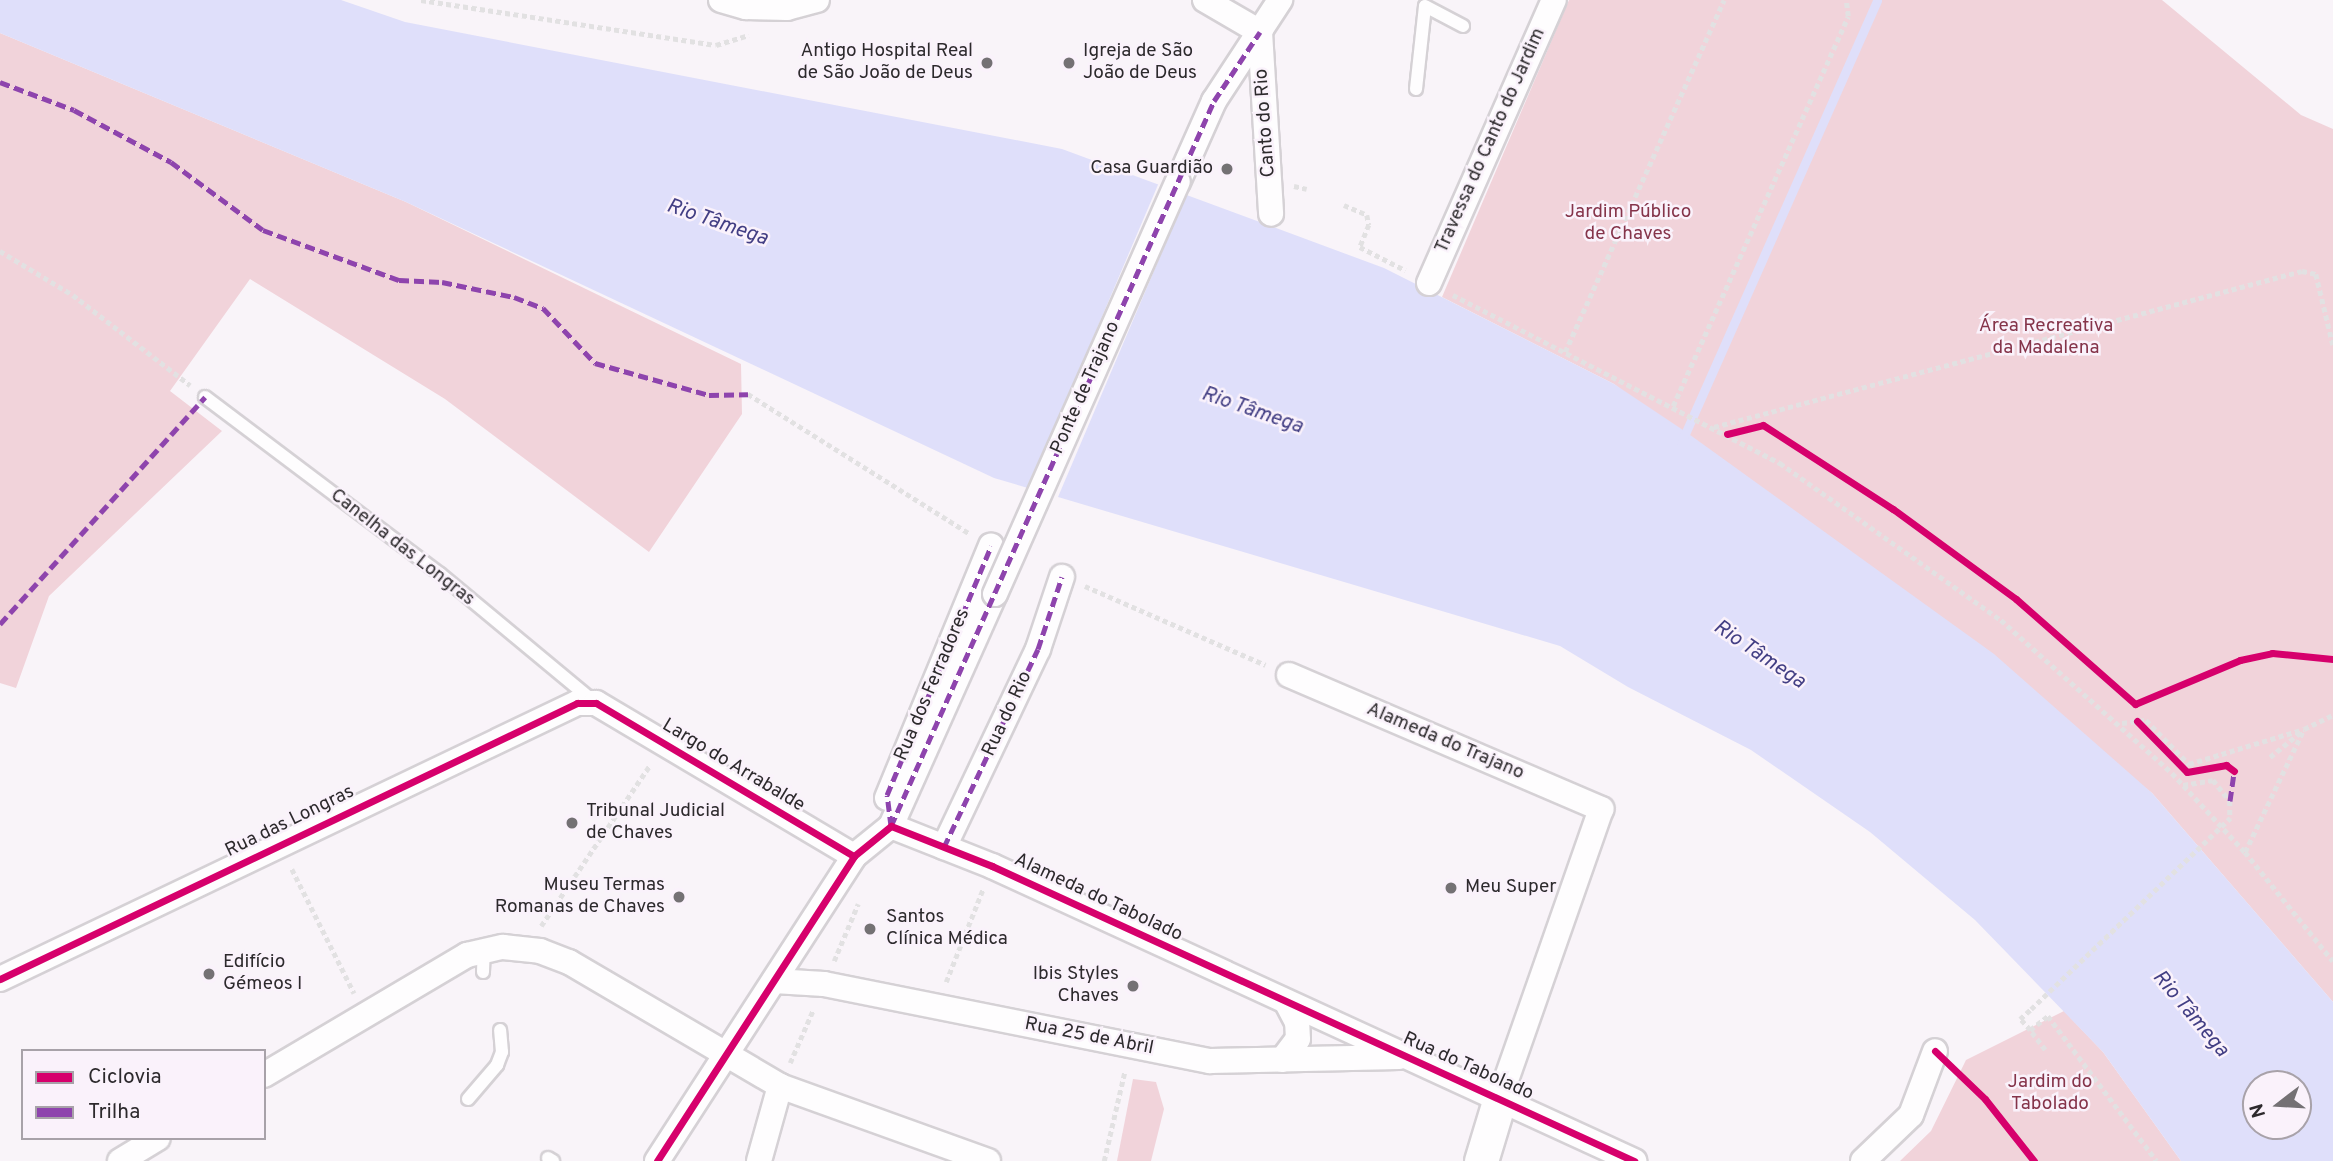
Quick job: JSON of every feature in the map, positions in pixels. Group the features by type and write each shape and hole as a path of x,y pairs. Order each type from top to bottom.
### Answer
{"street":[{"path":"721,0 746,7 787,8 817,0"},
{"path":"1205,0 1260,32"},
{"name":"Ponte de Trajano","path":"891,826 1214,101 1280,0"},
{"name":"Travessa do Canto do Jardim","path":"1429,283 1522,55 1554,0"},
{"name":"Canto do Rio","path":"1260,32 1271,214"},
{"name":"Rua dos Ferradores","path":"891,826 887,795 991,546"},
{"name":"Rua do Rio","path":"944,847 1038,649 1062,577"},
{"name":"Alameda do Trajano","path":"1289,675 1601,809 1500,1098"},
{"name":"Rua das Longras","path":"0,979 562,708 596,703"},
{"name":"Largo do Arrabalde","path":"596,703 854,856"},
{"path":"657,1161 854,856 891,826"},
{"name":"Alameda do Tabolado","path":"891,826 992,866 1288,1005"},
{"path":"266,1074 365,1015 478,959 525,950 569,962 780,1086 988,1161"},
{"name":"Rua 25 de Abril","path":"774,981 824,984 1210,1061 1406,1057"},
{"path":"1282,1060 1298,1038 1297,1022 1288,1005"},
{"name":"Rua do Tabolado","path":"1288,1005 1500,1098 1634,1161"},
{"path":"1863,1161 1911,1115 1935,1051"},
{"path":"760,1161 780,1086"},
{"path":"1481,1161 1500,1098"},
{"path":"120,1161 155,1140"}],"lane":[{"path":"1416,89 1425,6 1464,26"},
{"name":"Canelha das Longras","path":"205,397 440,574 596,703"},
{"path":"468,1099 497,1065 502,1052 500,1030"}],"path":[{"path":"421,0 716,45 748,36 787,8"},
{"path":"1565,352 1724,0"},
{"path":"1673,406 1848,16 1846,0"},
{"path":"1344,205 1367,215 1368,225 1360,247 1780,463 2001,620 2121,724 2183,785 2245,852 2333,961"},
{"path":"0,251 73,295 205,397"},
{"path":"1714,427 2302,271 2316,274 2333,345"},
{"path":"1727,434 1763,425"},
{"path":"2121,724 2146,720 2189,764 2304,729 2333,715"},
{"path":"2137,721 2188,772 2226,765"},
{"path":"2270,757 2304,729"},
{"path":"2245,852 2304,729"},
{"path":"525,950 648,767"},
{"path":"2045,1050 2020,1019 2230,818 2230,801 2213,780 2183,785"},
{"path":"280,844 365,1015"},
{"path":"951,971 992,866"},
{"path":"2030,1030 2048,1016 2157,1161"},
{"path":"1104,1161 1130,1046"}],"green space":[{"name":"Área Recreativa da Madalena","path":"1569,0 2162,0 2301,115 2333,129 2333,1002 2152,793 1614,384 1442,297"},
{"path":"0,33 406,202 741,364 742,414 649,552 445,399 250,279 170,391 222,431 49,596 16,688 0,683"},
{"name":"Jardim do Tabolado","path":"2064,1011 2103,1052 2181,1161 1900,1161 1931,1131 1966,1060"},
{"path":"1133,1079 1156,1082 1164,1109 1151,1161 1117,1161"}],"water":[{"name":"Rio Tâmega","path":"0,0 341,0 405,22 1062,149 1384,268 1614,384 1686,432 1994,654 2152,793 2333,1002 2333,1161 2181,1161 2103,1052 1975,920 1870,832 1751,750 1628,687 1560,646 994,478 406,202 0,33"}],"pier":[{"path":"1160,180 1188,192 1055,504 1028,492"}],"waterway":[{"path":"1681,443 1877,0"}],"marked path":[{"path":"891,826 1214,101 1260,32"},
{"path":"0,82 74,110 171,162 263,230 399,280 442,282 514,297 543,308 595,363 709,395 748,394"},
{"path":"0,624 205,397"},
{"path":"891,826 887,795 991,546"},
{"path":"944,847 1038,649 1062,577"},
{"path":"2230,801 2234,771"}],"cycle path":[{"path":"1727,434 1763,425 1893,509 2016,599 2135,704 2240,660 2272,653 2333,659"},
{"path":"0,979 577,703 596,703 854,856"},
{"path":"2137,721 2187,772 2226,765 2234,771"},
{"path":"657,1161 854,856 891,826 992,866 1634,1161"},
{"path":"1935,1051 1985,1099 2034,1161"}],"place":[{"name":"Antigo Hospital Real de São João de Deus","path":"987,63"},
{"name":"Igreja de São João de Deus","path":"1069,63"},
{"name":"Casa Guardião","path":"1227,169"},
{"name":"Tribunal Judicial de Chaves","path":"572,823"},
{"name":"Meu Super","path":"1451,888"},
{"name":"Museu Termas Romanas de Chaves","path":"679,897"},
{"name":"Santos Clínica Médica","path":"870,929"},
{"name":"Edifício Gémeos I","path":"209,974"},
{"name":"Ibis Styles Chaves","path":"1133,986"}],"park label":[{"name":"Jardim Público de Chaves","path":"1628,224"}]}
